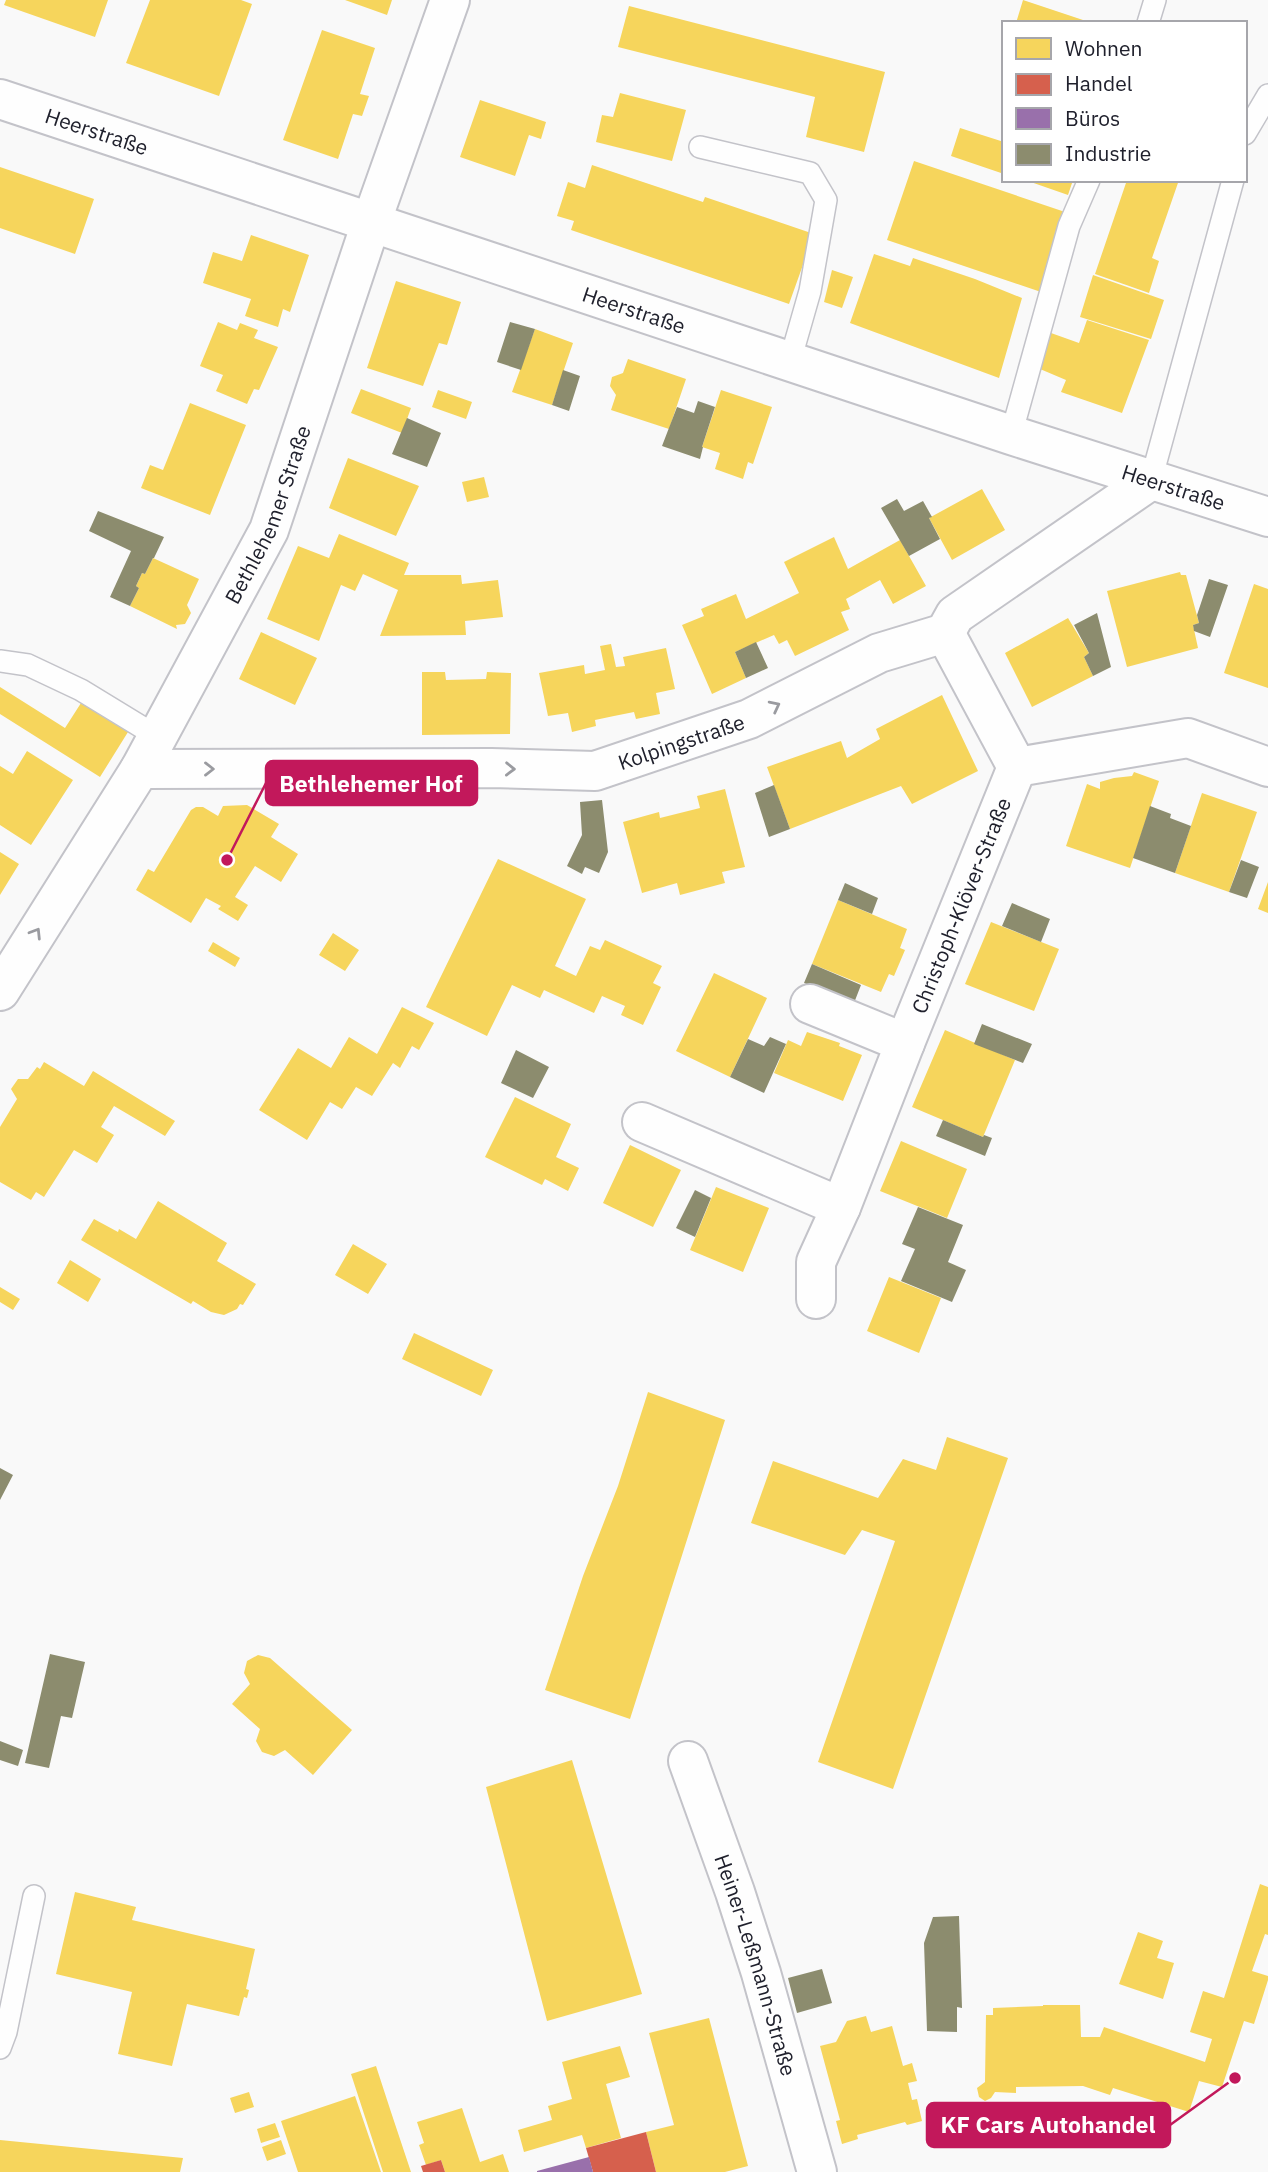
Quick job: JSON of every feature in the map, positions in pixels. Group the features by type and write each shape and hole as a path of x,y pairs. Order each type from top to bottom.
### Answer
{"street":[{"name":"Bethlehemer Straße","path":"3,981 149,753 269,530 371,223 450,0"},
{"name":"Heerstraße","path":"0,99 1011,435 1268,517"},
{"path":"1151,481 955,615 945,633 1017,767 1188,738 1268,767"},
{"name":"Kolpingstraße","path":"149,753 595,771 749,719 879,653 945,633"},
{"name":"Christoph-Klöver-Straße","path":"816,1299 816,1262 841,1207 1017,767"},
{"path":"810,1004 905,1043"},
{"path":"642,1122 841,1207"},
{"name":"Heiner-Leßmann-Straße","path":"688,1761 761,1973 817,2172"}],"lane":[{"path":"1149,21 1155,0"},
{"path":"1247,131 1268,95"},
{"path":"700,147 810,173 826,200 810,291 790,361"},
{"path":"1011,435 1069,226 1088,182"},
{"path":"1151,481 1232,182"},
{"path":"0,661 28,665 81,690 149,753"},
{"path":"0,2048 6,2032 34,1896"}],"building: Wohnen":[{"path":"6,0 108,0 95,37 4,5"},
{"path":"150,0 241,0 252,4 219,96 126,63"},
{"path":"345,0 392,0 387,15"},
{"path":"1023,0 1086,21 1017,21"},
{"path":"629,6 885,72 864,152 806,137 815,97 618,47"},
{"path":"322,30 375,48 360,94 369,96 362,116 353,114 338,159 283,140"},
{"path":"620,93 686,110 672,161 596,142 602,115 613,117"},
{"path":"480,100 546,122 541,139 529,135 515,176 460,157"},
{"path":"960,128 1002,141 1002,173 951,156"},
{"path":"914,161 1068,213 1041,292 887,240"},
{"path":"592,165 703,202 705,197 814,234 789,304 571,230 574,221 557,216 568,182 585,188"},
{"path":"0,167 94,199 75,254 0,228"},
{"path":"1031,182 1072,182 1068,195"},
{"path":"1126,182 1178,182 1152,258 1159,261 1149,293 1095,274"},
{"path":"251,235 309,255 290,312 283,309 278,327 245,316 251,299 203,283 213,252 242,261"},
{"path":"874,254 910,266 913,258 1022,298 999,378 850,323"},
{"path":"832,270 853,277 842,308 824,302"},
{"path":"1093,275 1164,300 1151,339 1080,317"},
{"path":"396,281 461,302 447,345 439,343 423,386 367,368"},
{"path":"1087,320 1149,340 1122,413 1061,392 1066,380 1040,369 1051,333 1079,343"},
{"path":"218,322 237,330 240,323 258,330 254,338 278,347 259,390 254,389 247,404 216,391 223,375 200,366"},
{"path":"535,329 573,343 552,405 512,392"},
{"path":"628,359 686,379 669,429 611,410 616,395 610,386 612,377 623,373"},
{"path":"361,389 411,408 402,433 351,413"},
{"path":"438,390 472,402 466,419 432,407"},
{"path":"721,390 772,407 753,464 748,462 743,479 715,469 720,453 702,447"},
{"path":"190,403 246,425 210,515 141,488 150,465 163,470"},
{"path":"348,458 419,486 396,536 329,508"},
{"path":"484,477 489,497 467,502 462,482"},
{"path":"982,489 1005,530 952,560 929,518"},
{"path":"339,534 409,563 404,575 461,575 462,584 498,580 503,617 465,621 466,635 380,636 398,590 363,574 355,591 341,585 319,641 267,619 298,546 329,558"},
{"path":"834,537 848,569 900,540 926,586 893,604 880,580 846,599 850,609 841,612 849,630 795,656 787,640 779,644 774,635 735,652 746,678 712,694 682,625 704,616 701,609 736,594 746,619 799,593 784,562"},
{"path":"153,558 199,579 187,605 191,613 185,624 176,625 177,629 130,606 139,588 136,586 142,573 145,574"},
{"path":"1180,572 1181,575 1186,575 1199,623 1193,625 1198,648 1127,667 1107,591"},
{"path":"1254,584 1268,589 1268,688 1224,673"},
{"path":"1068,618 1089,653 1084,657 1093,676 1032,707 1005,653"},
{"path":"261,632 317,658 295,705 239,679"},
{"path":"611,644 616,667 625,666 623,657 666,648 675,689 656,693 660,714 636,719 634,712 614,716 595,720 596,726 572,732 568,713 548,716 539,673 584,665 585,674 605,670 600,646"},
{"path":"422,672 445,672 446,680 486,679 487,672 511,673 510,734 422,735"},
{"path":"0,687 65,728 81,703 128,732 100,777 0,714"},
{"path":"942,695 978,771 912,804 901,786 790,829 767,767 841,741 847,758 880,739 876,729"},
{"path":"27,751 73,780 31,845 0,825 0,766 13,774"},
{"path":"1134,772 1159,781 1130,868 1066,846 1087,784 1100,789 1100,782 1132,776"},
{"path":"725,789 745,867 722,872 725,883 680,895 677,883 642,893 623,822 659,812 660,818 700,808 697,796"},
{"path":"1202,793 1257,812 1229,892 1175,873"},
{"path":"247,805 279,824 271,837 298,854 281,882 255,866 235,897 248,905 238,921 218,909 221,906 206,898 191,923 136,890 148,869 154,872 191,810 203,807 218,816 223,806"},
{"path":"0,852 19,864 0,895"},
{"path":"498,859 586,899 555,966 576,976 590,946 600,950 605,940 662,966 653,983 661,987 643,1025 621,1015 625,1006 602,996 594,1013 544,990 540,998 512,985 487,1036 426,1007"},
{"path":"1268,882 1268,913 1258,909"},
{"path":"838,900 907,929 900,948 905,950 894,976 889,974 881,992 812,964"},
{"path":"991,922 1059,949 1034,1011 965,984"},
{"path":"333,933 359,950 345,971 319,955"},
{"path":"213,942 240,958 235,967 208,951"},
{"path":"714,973 767,998 730,1077 676,1051"},
{"path":"402,1007 434,1023 419,1050 412,1046 400,1068 393,1063 372,1096 356,1087 342,1109 330,1102 307,1140 259,1110 298,1048 331,1068 349,1037 377,1054"},
{"path":"945,1030 1015,1060 983,1137 912,1107"},
{"path":"807,1032 840,1043 839,1046 862,1055 843,1101 774,1073 788,1040 801,1046"},
{"path":"44,1062 84,1086 93,1071 175,1121 165,1136 114,1106 101,1127 114,1135 97,1163 74,1150 44,1197 36,1192 31,1200 0,1182 0,1127 17,1099 11,1089 18,1079 28,1079"},
{"path":"515,1097 571,1124 556,1157 579,1168 568,1191 545,1179 542,1185 485,1157"},
{"path":"901,1141 967,1169 947,1218 880,1191"},
{"path":"630,1145 681,1170 653,1227 603,1203"},
{"path":"716,1187 769,1208 743,1272 690,1250"},
{"path":"158,1201 227,1243 217,1261 256,1284 243,1305 240,1304 237,1309 224,1315 211,1312 193,1301 191,1304 81,1240 94,1219 136,1239"},
{"path":"353,1244 387,1264 368,1294 335,1275"},
{"path":"70,1260 101,1279 88,1302 57,1283"},
{"path":"889,1277 941,1298 919,1353 867,1331"},
{"path":"0,1287 20,1299 13,1310 0,1302"},
{"path":"414,1333 493,1370 481,1396 402,1359"},
{"path":"648,1392 725,1420 630,1719 545,1690 583,1576 618,1486"},
{"path":"947,1437 1008,1458 893,1789 818,1762 895,1541 862,1530 845,1555 751,1523 773,1461 878,1498 903,1459 936,1470"},
{"path":"258,1655 270,1658 352,1730 313,1775 285,1750 274,1756 262,1752 256,1741 260,1729 232,1704 250,1684 244,1673 247,1661"},
{"path":"572,1760 642,1994 547,2021 486,1787"},
{"path":"1260,1884 1268,1887 1268,1935 1265,1934 1252,1971 1268,1976 1268,1980 1254,2024 1244,2021 1222,2087 1199,2081 1189,2112 1113,2088 1110,2095 1083,2086 1016,2087 1016,2093 995,2092 985,2101 979,2097 977,2088 985,2082 986,2015 993,2015 993,2008 1080,2005 1081,2037 1100,2037 1104,2027 1205,2062 1212,2039 1190,2032 1203,1991 1224,1998"},
{"path":"75,1892 136,1907 132,1920 255,1949 246,1989 249,1990 247,1998 244,1997 239,2016 187,2004 172,2066 118,2054 132,1992 56,1974"},
{"path":"1138,1932 1163,1941 1157,1958 1174,1963 1163,1999 1119,1984"},
{"path":"866,2016 871,2032 892,2026 903,2066 912,2063 917,2081 908,2083 912,2100 917,2099 922,2121 907,2125 905,2122 857,2135 858,2139 842,2144 836,2121 840,2120 820,2046 836,2042 847,2021"},
{"path":"709,2018 748,2166 725,2172 656,2172 646,2132 674,2125 649,2033"},
{"path":"620,2046 630,2077 606,2084 621,2138 586,2148 582,2135 524,2152 518,2130 552,2120 548,2106 572,2099 562,2062"},
{"path":"376,2066 411,2172 383,2172 351,2074"},
{"path":"249,2092 254,2107 235,2113 230,2098"},
{"path":"355,2096 381,2172 298,2172 281,2121"},
{"path":"462,2108 480,2162 503,2154 509,2172 445,2172 441,2160 426,2165 419,2145 424,2143 417,2122"},
{"path":"275,2123 280,2137 261,2143 257,2129"},
{"path":"0,2140 183,2158 180,2172 0,2172"},
{"path":"281,2140 286,2154 267,2161 262,2147"}],"building: Handel":[{"path":"646,2132 656,2172 593,2172 586,2148"},
{"path":"441,2160 445,2172 423,2172 421,2166"}],"building: Büros":[{"path":"589,2157 593,2172 537,2172 537,2171"}],"building: Industrie":[{"path":"510,322 535,329 521,370 497,362"},
{"path":"563,370 580,376 569,411 552,405"},
{"path":"698,401 715,407 700,459 662,446 677,407 694,413"},
{"path":"407,418 441,433 427,467 392,454"},
{"path":"897,499 904,511 923,501 940,539 909,556 881,508"},
{"path":"98,511 164,537 145,574 142,573 136,586 139,588 130,606 110,597 131,551 89,531"},
{"path":"1209,579 1228,585 1210,637 1194,631 1193,625 1199,623 1197,615"},
{"path":"1097,613 1111,667 1093,676 1084,657 1089,653 1074,625"},
{"path":"756,642 768,668 746,678 735,652"},
{"path":"774,785 790,829 769,837 755,793"},
{"path":"602,800 608,852 599,873 585,867 582,874 567,866 582,835 580,802"},
{"path":"1150,806 1191,826 1175,873 1133,858"},
{"path":"1241,860 1259,867 1247,898 1229,892"},
{"path":"845,883 878,898 872,914 838,900"},
{"path":"1012,903 1050,919 1041,942 1002,926"},
{"path":"812,964 861,985 854,1003 804,983"},
{"path":"982,1024 1032,1044 1023,1063 974,1044"},
{"path":"770,1037 786,1044 764,1093 730,1077 748,1039 764,1046"},
{"path":"516,1050 549,1067 533,1098 501,1083"},
{"path":"943,1120 983,1137 992,1138 985,1156 936,1136"},
{"path":"695,1190 711,1198 695,1237 676,1228"},
{"path":"918,1207 963,1225 948,1262 966,1270 952,1302 901,1281 915,1249 902,1244"},
{"path":"0,1468 13,1475 0,1500"},
{"path":"50,1654 85,1662 72,1718 61,1716 49,1768 25,1763"},
{"path":"0,1741 23,1750 18,1766 0,1760"},
{"path":"959,1916 962,2008 957,2007 957,2032 927,2031 924,1943 933,1917"},
{"path":"822,1969 832,2003 797,2013 788,1978"}],"place":[{"name":"Bethlehemer Hof","path":"227,860"},
{"name":"KF Cars Autohandel","path":"1235,2078"}]}
